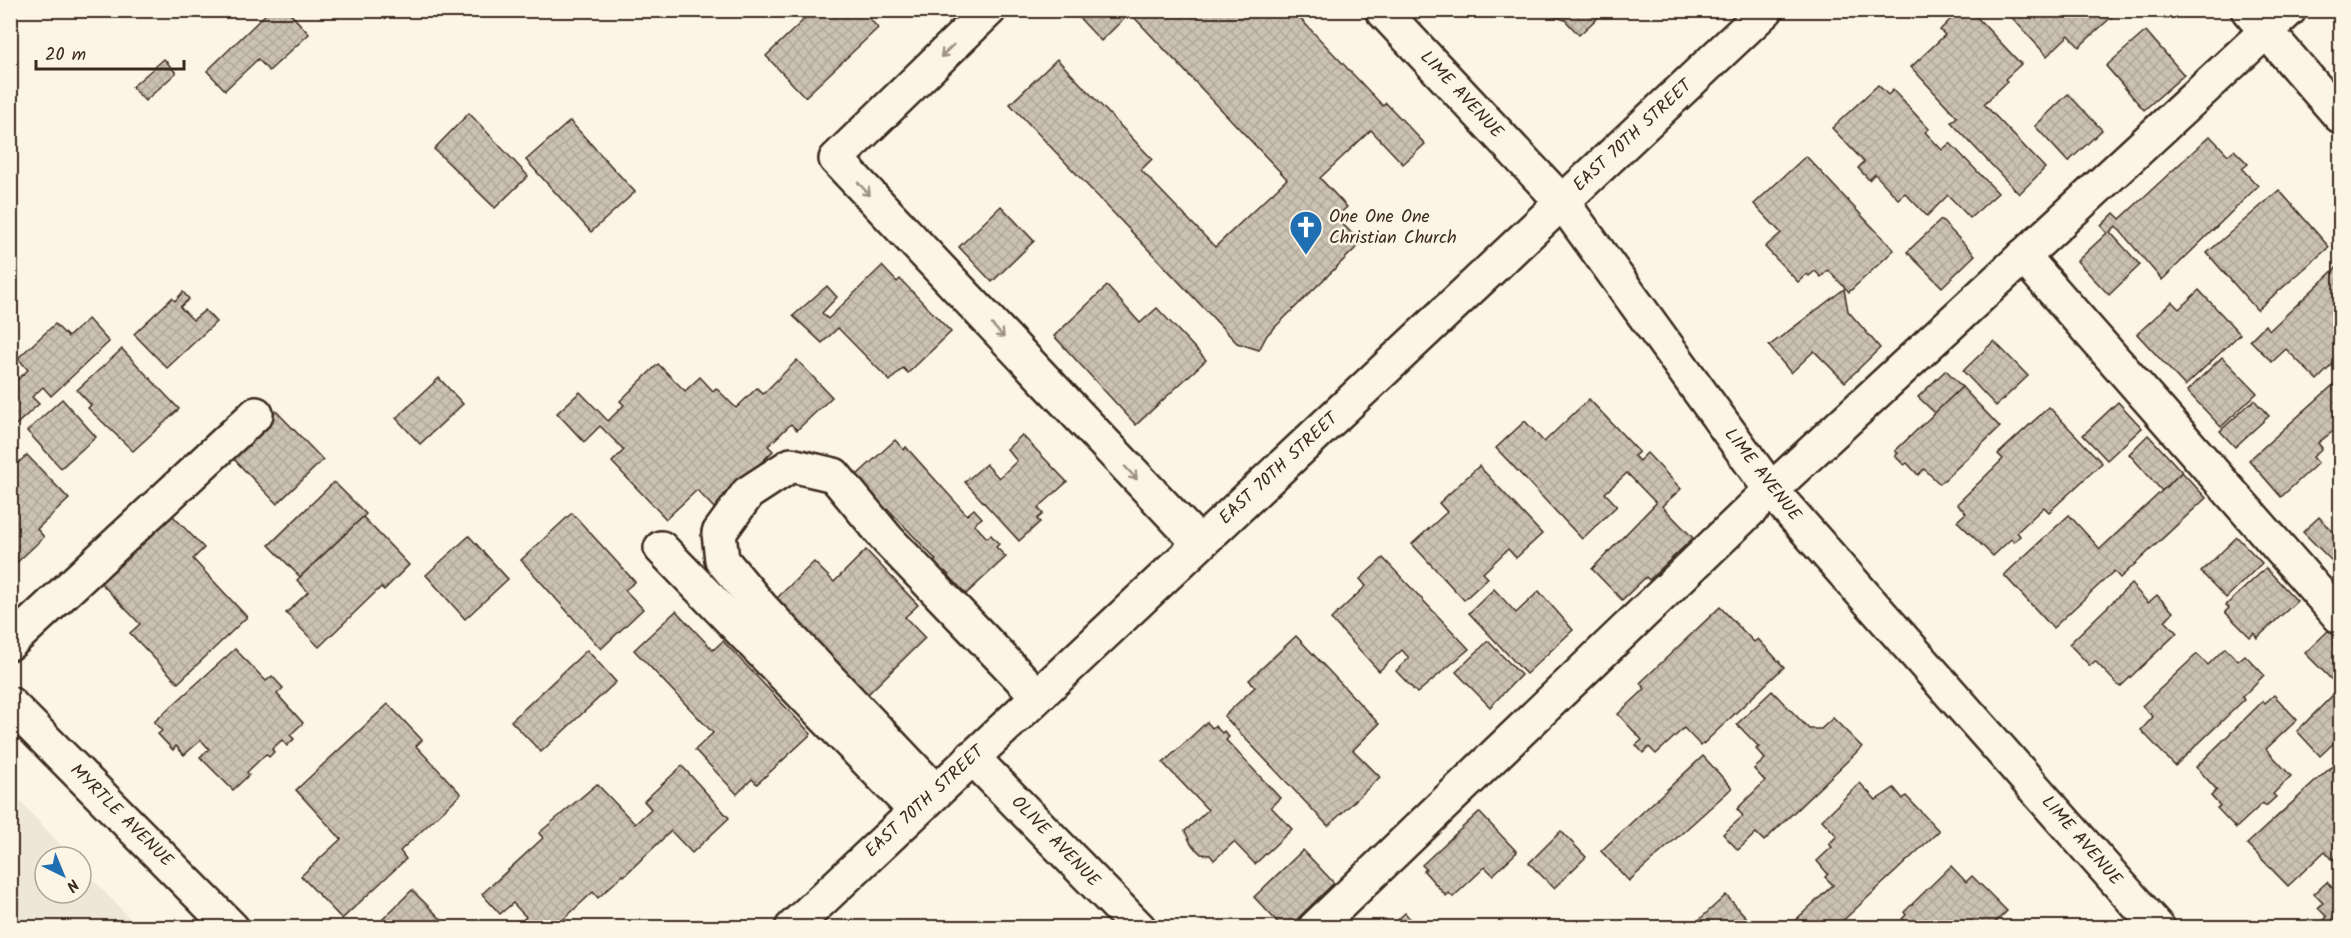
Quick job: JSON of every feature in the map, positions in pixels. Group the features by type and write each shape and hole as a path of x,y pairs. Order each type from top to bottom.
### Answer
{"street":[{"path":"989,10 836,159 1198,543"},
{"name":"LIME AVENUE","path":"1382,10 1563,202 1771,490 2158,927"},
{"name":"EAST 70TH STREET","path":"792,927 1766,10"},
{"path":"1315,927 1771,490 2023,256 2268,18 2340,116"},
{"path":"2023,256 2340,617"},
{"path":"10,644 256,414"},
{"path":"925,801 722,560 719,533 748,493 791,465 834,475 888,540 1037,695"},
{"path":"661,548 925,801"},
{"name":"MYRTLE AVENUE","path":"10,704 232,927"},
{"name":"OLIVE AVENUE","path":"972,757 1139,927"}],"shaded area":[{"path":"11,792 61,845 33,845 33,905 93,905 93,880 138,927 11,927"}],"building":[{"path":"187,10 200,10 193,17"},
{"path":"270,10 287,10 309,34 269,71 258,59 225,90 207,71"},
{"path":"814,10 878,10 870,19 878,28 805,97 766,56"},
{"path":"1072,10 1292,10 1383,106 1386,103 1425,144 1403,164 1371,130 1320,178 1347,207 1336,217 1361,243 1267,335 1259,350 1237,343 1010,104 1057,59 1152,159 1141,170 1215,247 1287,179 1130,13 1101,41"},
{"path":"1550,10 1606,10 1579,35 1565,20 1556,17"},
{"path":"1960,10 1970,10 2021,64 2005,79 2007,82 1984,104 2045,168 2019,194 1951,122 1957,117 1911,67 1945,35 1940,30"},
{"path":"2005,10 2119,10 2079,47 2069,35 2047,56"},
{"path":"2146,31 2184,75 2144,110 2106,66"},
{"path":"164,59 176,73 145,101 132,87"},
{"path":"1878,85 1888,95 1893,90 1929,129 1925,132 1942,150 1950,143 1998,193 1970,218 1948,195 1927,216 1905,193 1898,199 1875,174 1869,180 1858,168 1864,162 1832,128"},
{"path":"2068,94 2102,130 2068,162 2035,126"},
{"path":"469,113 528,176 495,208 434,149"},
{"path":"570,121 635,192 591,232 526,160"},
{"path":"2210,136 2228,155 2234,150 2248,164 2242,169 2258,186 2162,280 2116,226 2110,232 2140,265 2109,295 2077,261 2107,233 2101,226 2114,213 2120,219"},
{"path":"1806,156 1894,250 1849,292 1828,270 1821,277 1815,271 1809,276 1807,274 1798,282 1765,247 1781,233 1754,204"},
{"path":"2279,190 2329,247 2257,310 2207,253"},
{"path":"1001,206 1034,241 992,282 959,247"},
{"path":"1941,220 1975,255 1942,287 1907,252"},
{"path":"2339,265 2340,357 2317,380 2286,349 2272,362 2250,340 2265,325 2270,330"},
{"path":"882,266 897,282 900,279 951,332 908,373 903,368 890,381 838,328 822,343 793,316 827,286 837,297 822,313 828,319"},
{"path":"1107,286 1140,323 1157,308 1206,360 1136,425 1054,336"},
{"path":"1844,289 1848,311 1880,348 1845,382 1814,351 1791,373 1769,346"},
{"path":"2199,290 2240,334 2185,386 2137,334 2172,302 2179,309"},
{"path":"183,292 189,299 180,307 193,320 205,310 216,322 167,368 134,334 172,298 175,301"},
{"path":"88,319 109,342 51,396 43,387 32,397 39,404 10,430 10,375 16,381 28,370 18,358 55,324 68,337"},
{"path":"1994,341 2028,376 1996,406 1963,371"},
{"path":"122,349 179,409 133,451 88,408 91,405 77,390"},
{"path":"2222,357 2257,393 2221,427 2187,391"},
{"path":"797,360 832,397 797,430 791,424 768,446 773,451 714,508 697,490 666,519 612,462 624,450 600,426 584,442 557,413 580,392 608,421 624,405 620,401 658,364 685,391 700,377 713,391 716,388 736,408 757,388 763,394"},
{"path":"1946,370 1962,387 1935,413 1918,397"},
{"path":"439,378 463,404 420,444 396,418"},
{"path":"2340,379 2340,426 2318,443 2322,448 2313,457 2318,463 2281,497 2249,460"},
{"path":"1962,387 2000,427 1940,484 1924,469 1918,475 1907,463 1904,465 1895,456 1898,453 1895,451"},
{"path":"62,399 96,437 61,468 27,431"},
{"path":"1589,399 1639,452 1634,456 1639,461 1647,453 1681,489 1662,506 1693,538 1649,580 1646,577 1622,600 1592,569 1656,503 1627,473 1605,493 1617,506 1582,539 1496,448 1525,421 1544,442"},
{"path":"2254,400 2269,416 2235,447 2220,431"},
{"path":"2118,402 2142,428 2107,460 2083,435"},
{"path":"2049,407 2102,463 2049,512 2044,507 2017,532 2020,536 2014,542 2011,539 1993,556 1957,521 1966,513 1957,504 2003,459 1998,454"},
{"path":"276,411 323,460 277,504 230,455"},
{"path":"1022,435 1067,482 1038,508 1043,514 1037,519 1040,522 1019,541 965,482 986,464 999,478 1017,461 1007,449"},
{"path":"2148,435 2182,472 2162,491 2129,454"},
{"path":"895,440 904,450 906,447 967,515 974,509 982,518 974,524 987,538 991,535 999,544 996,547 1006,557 966,594 945,571 942,574 932,564 936,560 888,509 884,512 873,500 876,497 857,475"},
{"path":"27,455 69,499 37,529 44,537 11,568 10,470"},
{"path":"1479,466 1542,534 1516,558 1508,549 1483,573 1488,578 1464,600 1412,544 1447,512 1439,503"},
{"path":"2182,472 2206,498 2120,578 2114,571 2053,628 2004,575 2069,515 2100,549"},
{"path":"334,482 366,514 300,577 269,545"},
{"path":"169,512 204,548 193,559 247,617 178,683 130,633 140,624 98,580"},
{"path":"572,513 635,582 625,590 643,609 601,649 521,560"},
{"path":"363,517 409,565 384,590 381,587 319,647 286,613 308,592 297,580"},
{"path":"2319,517 2333,532 2340,526 2340,569 2303,532"},
{"path":"469,536 508,579 465,619 426,575"},
{"path":"2237,537 2262,563 2226,598 2201,572"},
{"path":"866,550 918,605 905,617 925,638 865,697 775,600 814,562 834,582"},
{"path":"1383,558 1469,649 1417,693 1396,671 1409,658 1402,650 1379,671 1331,619 1366,586 1360,579"},
{"path":"2266,568 2297,601 2257,638 2254,633 2250,637 2225,612 2229,608 2226,605"},
{"path":"2131,584 2148,603 2157,595 2173,612 2165,621 2177,633 2120,687 2095,661 2090,666 2069,644"},
{"path":"1494,589 1516,613 1539,591 1573,630 1526,674 1469,613"},
{"path":"1720,607 1754,642 1758,639 1784,667 1701,746 1684,728 1656,754 1649,747 1643,753 1636,745 1642,740 1618,714 1645,689 1640,683"},
{"path":"676,611 713,650 723,641 811,734 757,784 752,779 737,794 695,750 713,733 634,650"},
{"path":"2329,630 2340,643 2340,688 2305,653"},
{"path":"1296,636 1379,724 1353,750 1380,777 1328,826 1224,716 1255,687 1249,680"},
{"path":"1488,641 1521,675 1490,707 1456,672"},
{"path":"2225,648 2238,661 2245,655 2264,675 2242,697 2244,700 2175,766 2141,730 2153,717 2142,706 2197,654 2208,665"},
{"path":"235,649 266,681 272,676 283,688 277,694 303,723 290,735 294,739 287,746 282,740 272,749 274,752 269,757 266,754 247,772 249,775 233,790 200,757 209,749 201,740 184,755 176,746 173,750 158,734 162,731 154,722"},
{"path":"587,650 616,682 541,752 511,721"},
{"path":"2340,688 2340,737 2320,756 2297,731"},
{"path":"1772,691 1809,729 1821,729 1833,718 1862,747 1764,841 1756,833 1738,850 1723,834 1743,816 1737,809 1765,781 1754,769 1765,759 1756,749 1759,747 1737,724"},
{"path":"2274,695 2297,720 2266,749 2291,776 2273,794 2276,797 2266,806 2263,803 2236,828 2217,808 2220,806 2211,796 2217,790 2196,767 2263,701 2265,703"},
{"path":"388,704 422,740 416,746 461,794 400,851 406,859 342,919 301,876 341,839 296,790"},
{"path":"1207,722 1212,728 1215,726 1222,733 1224,731 1229,737 1226,740 1280,798 1271,807 1292,829 1255,864 1234,842 1214,860 1210,855 1201,854 1191,844 1185,831 1208,810 1163,763"},
{"path":"1703,756 1732,788 1629,881 1601,851"},
{"path":"2340,759 2340,852 2333,860 2325,851 2288,886 2247,844"},
{"path":"682,766 729,818 692,853 671,831 598,898 593,892 554,928 515,928 526,917 513,903 500,914 482,894 543,838 539,833 597,784 635,824 651,809 644,801"},
{"path":"1860,783 1876,800 1894,788 1903,799 1906,796 1939,831 1835,928 1787,928 1833,885 1825,877 1828,874 1817,861 1832,847 1829,844 1837,836 1822,820"},
{"path":"1479,812 1517,852 1493,875 1485,867 1453,897 1449,893 1446,896 1424,871 1426,869 1422,865"},
{"path":"1561,831 1586,857 1554,888 1529,863"},
{"path":"1303,850 1334,883 1288,928 1283,928 1254,897"},
{"path":"1951,866 1966,882 1972,876 2007,911 1990,928 1910,927 1902,919 1906,915 1904,912"},
{"path":"2327,882 2336,892 2340,887 2340,928 2318,926 2327,917 2318,908 2323,903 2314,894"},
{"path":"412,890 448,926 374,928"},
{"path":"1726,895 1747,918 1737,928 1706,928 1699,920"},
{"path":"1405,913 1418,928 1389,928"}],"place":[{"name":"One One One Christian Church","path":"1306,256"}]}
